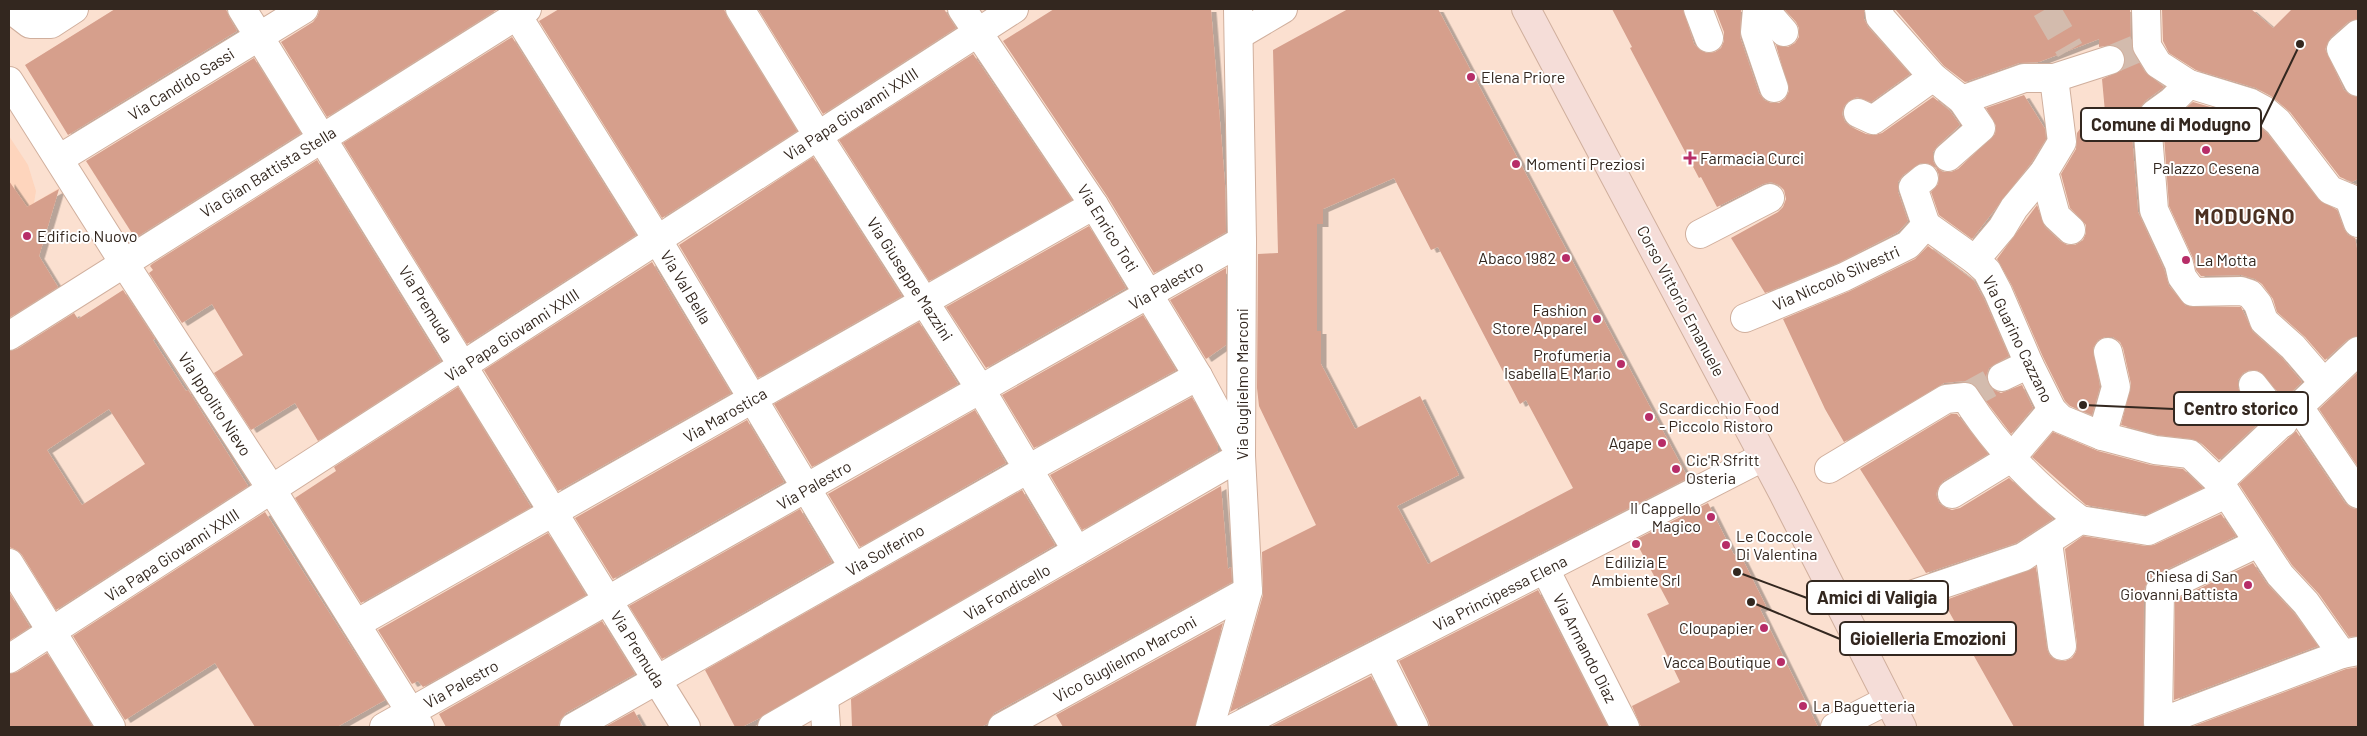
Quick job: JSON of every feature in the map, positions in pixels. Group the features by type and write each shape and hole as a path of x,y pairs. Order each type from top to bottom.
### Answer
{"street":[{"path":"12,16 30,24 50,24 74,9"},
{"name":"Via Premuda","path":"242,9 465,366 686,727"},
{"name":"Via Candido Sassi","path":"59,159 304,9"},
{"name":"Via Giuseppe Mazzini","path":"740,9 818,136 981,390 1077,551"},
{"name":"Via Enrico Toti","path":"962,9 1094,205 1198,376 1242,456"},
{"name":"Via Papa Giovanni XXIII","path":"9,659 465,366 657,239 1014,9"},
{"path":"1238,22 1283,9"},
{"name":"Corso Vittorio Emanuele","path":"1526,9 1763,457 1902,727"},
{"path":"1698,9 1709,38"},
{"path":"1880,9 1880,17 1933,77 1962,100 1981,128 1948,157"},
{"path":"2146,9 2141,48 2158,64 2190,84 2251,103 2264,110 2278,122 2330,190 2354,195 2358,223"},
{"path":"1774,88 1754,32 1757,10 1770,16 1784,32"},
{"name":"Via Gian Battista Stella","path":"9,336 519,11"},
{"name":"Via Val Bella","path":"519,11 854,568"},
{"name":"Via Guglielmo Marconi","path":"1210,727 1248,591 1242,456 1242,241 1238,22"},
{"path":"2358,34 2341,49 2358,82"},
{"path":"1962,100 2024,78 2068,67 2110,60"},
{"name":"Via Guarino Cazzano","path":"2068,67 2062,142 2044,172 2014,208 2002,228 1975,260 1987,271 1998,292 2029,364 2052,410 2061,419 2102,436 2155,450 2190,454 2223,488 2280,576 2350,652"},
{"path":"1858,113 1873,120 1933,77"},
{"name":"Via Ippolito Nievo","path":"9,81 124,263 272,490 416,720"},
{"path":"2190,84 2172,102 2154,114 2148,134 2154,210 2179,264 2182,277 2193,292 2241,291 2250,294 2258,304 2264,321 2293,347 2324,384"},
{"path":"2044,172 2056,216 2071,230"},
{"path":"1924,178 1913,187 1926,225 1975,260"},
{"path":"1700,234 1770,198"},
{"name":"Via Marostica","path":"356,624 1094,205"},
{"name":"Via Niccolò Silvestri","path":"1745,318 1844,277 1908,245 1926,225"},
{"name":"Via Palestro","path":"384,727 416,720 609,601 1242,241"},
{"path":"1828,469 1946,399 1966,397 1981,422 2011,458 2080,520 2148,531 2223,488 2291,414 2358,351"},
{"path":"2102,436 2116,387 2108,352"},
{"path":"2002,377 2029,364"},
{"name":"Via Solferino","path":"574,727 1028,469 1198,376"},
{"path":"2253,385 2291,414 2358,494"},
{"path":"1952,494 2011,458 2052,410"},
{"name":"Via Fondicello","path":"772,727 1242,456"},
{"name":"Via Principessa Elena","path":"1236,727 1763,457"},
{"path":"1902,598 2023,557 2080,520"},
{"path":"2048,542 2062,646"},
{"path":"2258,543 2160,590 2158,723 2350,652"},
{"path":"9,563 111,727"},
{"name":"Via Armando Diaz","path":"1545,570 1625,727"},
{"name":"Vico Guglielmo Marconi","path":"1002,727 1248,591"},
{"path":"1378,655 1414,727"},
{"path":"824,698 826,727"},
{"path":"1835,727 1888,700"}],"shaded area":[{"name":"Edificio Nuovo","path":"9,136 28,165 36,191 34,203 59,188 39,256 51,276 9,304"}],"building":[{"path":"115,9 226,9 237,31 68,135 25,65"},
{"path":"320,9 498,9 327,117 281,42 313,22"},
{"path":"559,9 724,9 727,17 797,131 662,218 539,21"},
{"path":"758,9 944,9 956,28 823,114"},
{"path":"1054,9 1211,9 1225,184 1226,232 1154,273 1107,196 1003,41"},
{"path":"1348,9 1438,9 1688,478 1230,712 1263,595 1262,552 1316,525 1259,406 1257,388 1258,254 1278,253 1273,50","holes":["1394,178 1431,250 1438,247 1520,404 1526,400 1573,488 1428,564 1397,506 1459,475 1420,396 1355,429 1321,364 1321,331 1317,331 1317,224 1323,224 1323,209"]},
{"path":"1612,9 1683,9 1694,44 1700,50 1707,53 1715,52 1721,48 1724,41 1724,32 1715,9 1741,9 1740,37 1759,93 1764,100 1771,103 1779,103 1785,99 1789,91 1776,45 1788,47 1795,43 1799,37 1799,28 1796,22 1784,9 1864,9 1864,19 1868,27 1910,74 1871,102 1857,97 1849,101 1844,106 1842,114 1845,122 1851,127 1866,134 1875,135 1882,133 1933,97 1950,111 1960,125 1933,152 1933,161 1936,167 1943,172 1951,172 1958,169 1995,134 1996,126 1986,108 2024,95 2045,129 2046,139 2031,163 1972,239 1939,215 1931,192 1938,184 1939,175 1936,168 1930,164 1921,163 1903,175 1898,182 1898,192 1908,221 1898,232 1838,263 1765,293 1731,238 1778,212 1783,207 1786,199 1784,190 1779,185 1771,182 1763,184 1717,207 1701,177 1699,178 1630,48 1632,47"},
{"path":"1895,9 2130,9 2131,46 2134,54 2145,72 2164,87 2145,101 2139,109 2132,135 2138,212 2164,269 2169,286 2186,306 2241,307 2253,332 2282,358 2302,382 2284,399 2259,371 2250,370 2243,373 2238,380 2238,388 2261,421 2219,460 2201,443 2192,439 2158,435 2121,425 2131,384 2123,348 2120,342 2113,337 2105,337 2098,340 2093,348 2100,387 2092,415 2070,406 2065,401 2043,357 2012,286 1997,259 2037,205 2045,227 2060,241 2067,245 2075,245 2083,240 2086,233 2086,225 2070,208 2061,174 2076,149 2077,133 2085,122 2105,112 2102,79 2122,70 2125,64 2125,56 2121,49 2113,45 2099,47 2099,39 2039,62 2019,63 1965,82 1944,66"},
{"path":"2162,9 2251,9 2273,28 2292,9 2358,9 2358,19 2348,22 2331,37 2325,49 2344,90 2350,95 2358,97 2358,179 2352,182 2340,177 2290,112 2271,96 2256,88 2196,70 2169,53 2163,41"},
{"path":"512,37 636,235 467,344 343,143"},
{"path":"973,54 1072,200 929,281 839,140"},
{"path":"254,58 301,133 135,238 86,161"},
{"path":"2193,102 2245,117 2267,133 2318,199 2337,210 2344,229 2348,235 2355,238 2358,254 2358,336 2347,340 2325,360 2305,337 2277,312 2273,299 2262,284 2255,279 2241,275 2201,276 2196,270 2193,258 2169,206 2164,136 2167,124"},
{"path":"813,157 902,296 758,378 679,245"},
{"path":"317,160 441,361 318,441 295,403 251,430 214,373 243,355 212,304 182,323 149,273 153,270 150,266 152,264"},
{"name":"Edificio Nuovo","path":"9,181 27,207 59,189 39,256 58,287 9,318"},
{"path":"1089,226 1126,288 986,368 946,307"},
{"path":"1928,246 1974,281 2009,356 1989,368 1986,376 1988,384 1994,390 2001,393 2022,385 2033,408 2011,434 1972,383 1963,381 1944,383 1844,442 1825,409 1783,319 1850,291 1915,259"},
{"path":"652,262 731,393 558,491 484,370"},
{"path":"1226,268 1226,345 1206,359 1170,300"},
{"path":"123,290 155,339 153,340 186,391 188,390 248,486 56,610 22,555 17,550 9,547 9,351 17,349 74,313 78,319","holes":["109,409 145,464 82,505 47,450"]},
{"path":"1143,315 1176,370 1034,448 1002,395"},
{"path":"919,322 958,384 812,467 774,404"},
{"path":"2358,372 2358,467 2319,409"},
{"path":"458,387 531,507 361,603 295,498 336,471 334,467"},
{"path":"1192,397 1218,446 1218,451 1082,530 1050,475"},
{"path":"975,410 1006,463 860,547 828,494"},
{"path":"1951,414 1957,414 1988,454 1943,481 1936,494 1939,503 1952,510 1960,508 2009,478 2053,519 2016,543 1926,573 1860,469"},
{"path":"747,420 784,482 613,579 575,518"},
{"path":"2296,431 2345,503 2351,508 2358,509 2358,636 2349,637 2319,594 2292,565 2239,484"},
{"path":"2053,432 2098,451 2151,465 2183,469 2203,488 2146,515 2086,505 2032,457"},
{"path":"1221,486 1228,569 1231,567 1232,582 994,713 987,724 981,727 852,727 851,699"},
{"path":"1022,490 1055,545 760,718 742,727 735,727 705,670"},
{"path":"1708,503 1734,555 1739,552 1766,606 1760,609 1818,727 1641,727 1632,706 1680,682 1647,614 1669,604 1635,540"},
{"path":"800,509 832,562 662,659 629,606"},
{"path":"265,512 385,700 337,727 255,727 215,663 125,720 73,636"},
{"path":"2221,514 2236,536 2153,576 2147,582 2144,590 2143,727 2014,727 1943,601 2036,567 2047,649 2050,656 2056,660 2065,661 2072,658 2076,652 2077,644 2065,549 2083,536 2146,546 2154,545"},
{"path":"548,533 586,595 423,687 418,681 412,684 378,630"},
{"path":"2253,563 2267,584 2294,613 2318,646 2174,700 2175,600"},
{"path":"1538,590 1608,727 1430,727 1399,661"},
{"path":"9,592 30,627 9,641"},
{"path":"602,621 635,674 566,713 560,720 558,727 446,727 439,714"},
{"path":"1223,623 1195,727 1063,727 1056,715"},
{"path":"47,653 93,727 9,727 9,674 17,672"},
{"path":"2358,667 2358,727 2191,727 2346,669"},
{"path":"1371,676 1397,727 1270,727"},
{"path":"634,711 643,727 605,727"}],"tunnel":[{"path":"2046,9 2070,50"},
{"path":"2110,60 2136,49"},
{"path":"1965,397 2002,377"}],"place":[{"name":"Comune di Modugno","path":"2300,44"},
{"name":"Elena Priore","path":"1471,77"},
{"name":"Palazzo Cesena","path":"2206,150"},
{"name":"Farmacia Curci","path":"1690,158"},
{"name":"Momenti Preziosi","path":"1516,164"},
{"name":"Edificio Nuovo","path":"27,236"},
{"name":"Abaco 1982","path":"1566,258"},
{"name":"La Motta","path":"2186,260"},
{"name":"Fashion Store Apparel","path":"1597,319"},
{"name":"Profumeria Isabella E Mario","path":"1621,364"},
{"name":"Centro storico","path":"2083,405"},
{"name":"Scardicchio Food - Piccolo Ristoro","path":"1649,417"},
{"name":"Agape","path":"1662,443"},
{"name":"Cic'R Sfritt Osteria","path":"1676,469"},
{"name":"Il Cappello Magico","path":"1711,517"},
{"name":"Edilizia E Ambiente Srl","path":"1636,544"},
{"name":"Le Coccole Di Valentina","path":"1726,545"},
{"name":"Amici di Valigia","path":"1737,572"},
{"name":"Chiesa di San Giovanni Battista","path":"2248,585"},
{"name":"Gioielleria Emozioni","path":"1751,602"},
{"name":"Cloupapier","path":"1764,628"},
{"name":"Vacca Boutique","path":"1781,662"},
{"name":"La Baguetteria","path":"1803,706"}],"district":[{"name":"MODUGNO","path":"2245,217"}]}
